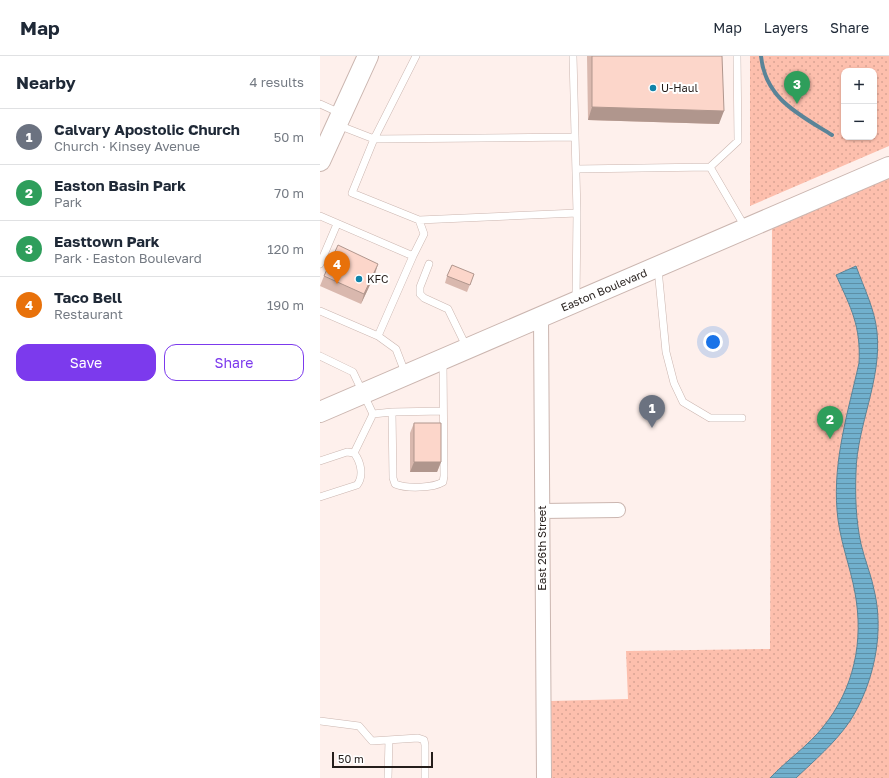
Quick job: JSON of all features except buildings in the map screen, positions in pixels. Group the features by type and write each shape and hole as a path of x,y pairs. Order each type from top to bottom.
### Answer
{"main road":[{"path":"320,161 368,56"},
{"name":"Easton Boulevard","path":"320,412 889,167"}],"street":[{"name":"East 26th Street","path":"541,317 544,778"},
{"path":"542,511 618,510"}],"lane":[{"path":"416,56 374,139 352,193 419,220 577,213"},
{"path":"573,56 577,213 576,302"},
{"path":"576,169 710,167 738,141 737,56"},
{"path":"320,104 339,119 374,139 575,137"},
{"path":"710,167 746,229"},
{"path":"320,216 413,256"},
{"path":"378,336 424,234 419,220"},
{"path":"320,264 337,224"},
{"path":"429,264 420,287 420,294 424,298 448,309 467,349"},
{"path":"658,267 666,352 674,383 683,402 710,418 742,418"},
{"path":"320,312 378,336 396,349 406,375"},
{"path":"320,356 353,372 364,392 373,414 354,453"},
{"path":"392,412 393,478 395,484 403,487 437,486 443,482 443,359"},
{"path":"373,414 443,411"},
{"path":"320,461 347,452 354,453 358,459 362,476 357,485 320,497"},
{"path":"320,721 359,726 372,741 418,738 424,740 425,778"},
{"path":"388,778 389,740"}],"shaded area":[{"path":"750,56 889,56 889,146 750,206"},
{"path":"889,178 889,778 552,778 551,701 628,699 626,651 770,649 772,229"}],"water":[{"path":"856,266 872,307 877,332 878,350 876,368 857,454 856,508 859,535 874,588 878,626 877,643 865,692 850,721 838,737 796,778 770,778 823,727 834,712 842,697 854,664 858,629 857,611 853,583 838,521 836,491 839,454 859,363 859,350 857,328 854,318 836,275"}],"waterway":[{"path":"761,56 764,71 769,84 777,95 797,113 832,135"}],"place":[{"name":"U-Haul","path":"653,88"},
{"name":"Easttown Park","path":"797,104"},
{"name":"KFC","path":"359,279"},
{"name":"Taco Bell","path":"337,284"},
{"name":"Calvary Apostolic Church","path":"652,428"},
{"name":"Easton Basin Park","path":"830,439"}]}
